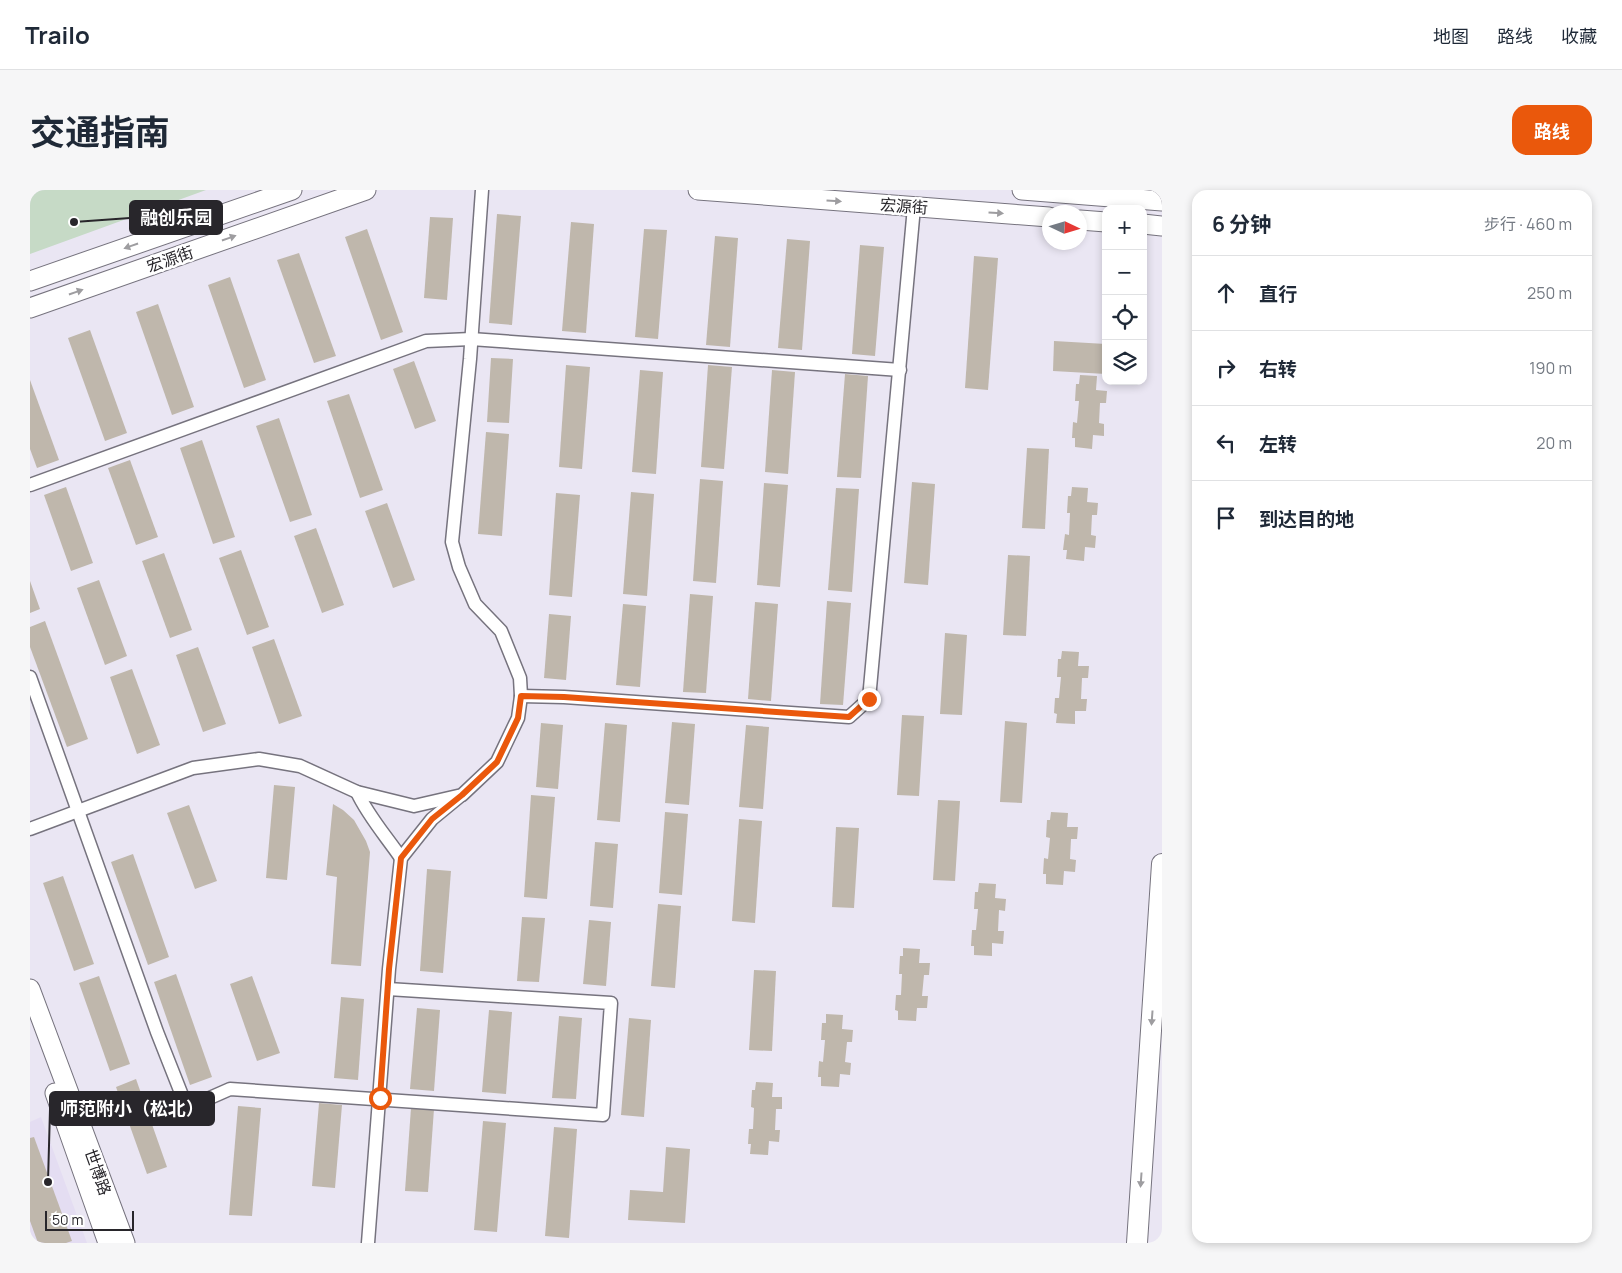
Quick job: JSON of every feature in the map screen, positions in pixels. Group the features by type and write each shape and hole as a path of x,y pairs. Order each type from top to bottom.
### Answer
{"main road":[{"name":"宏源街","path":"30,282 292,190"},
{"name":"宏源街","path":"30,308 366,190"},
{"name":"宏源街","path":"698,190 1042,216"},
{"path":"1022,190 1162,201"},
{"path":"1087,221 1102,222"},
{"path":"1147,224 1162,226"},
{"path":"1137,1243 1162,864"},
{"name":"世博路","path":"30,988 125,1243"},
{"name":"世博路","path":"30,1021 108,1243"}],"street":[{"path":"368,1243 388,988 401,858 432,819 462,795 497,762 518,718 521,696 520,678 501,632 475,604 452,542 471,339 482,190"},
{"path":"521,696 564,697 849,717 869,699 914,207"},
{"path":"30,485 426,342 471,339 900,370"},
{"path":"30,677 157,1032 187,1108 230,1089 603,1115 611,1003 388,988"},
{"path":"30,829 193,768 259,759 300,766 357,792 414,806 462,795"},
{"path":"357,792 364,809 401,858"}],"shaded area":[{"path":"41,1117 87,1243 30,1243 30,1122"}],"green space":[{"path":"30,190 206,190 30,254"}],"building":[{"path":"497,214 521,216 512,325 489,323"},
{"path":"430,217 453,218 447,300 424,298"},
{"path":"571,222 594,224 586,333 562,331"},
{"path":"367,229 403,332 381,340 345,237"},
{"path":"644,229 667,230 658,339 635,337"},
{"path":"715,236 738,238 730,347 706,345"},
{"path":"787,239 810,241 802,350 778,348"},
{"path":"860,245 884,247 875,356 852,354"},
{"path":"299,253 336,356 314,363 277,260"},
{"path":"974,256 998,258 988,390 965,388"},
{"path":"230,277 266,380 244,388 208,285"},
{"path":"158,304 194,407 172,415 136,312"},
{"path":"90,330 127,433 105,441 68,338"},
{"path":"1054,341 1102,344 1102,374 1053,371"},
{"path":"491,358 513,359 509,423 487,422"},
{"path":"414,361 436,421 415,429 393,369"},
{"path":"566,365 590,367 582,469 559,467"},
{"path":"708,365 732,367 724,469 701,467"},
{"path":"640,370 663,372 656,474 632,472"},
{"path":"772,370 795,372 788,474 765,472"},
{"path":"845,374 868,376 861,478 837,477"},
{"path":"1080,375 1097,376 1096,390 1107,391 1106,403 1100,403 1099,423 1104,424 1104,436 1093,435 1092,449 1075,447 1075,438 1072,438 1073,422 1077,423 1079,401 1075,401 1076,384 1079,384"},
{"path":"30,380 59,460 37,468 30,449"},
{"path":"349,394 383,490 360,498 327,401"},
{"path":"279,418 312,515 290,522 256,426"},
{"path":"486,432 509,434 502,536 478,534"},
{"path":"202,440 235,537 213,544 180,448"},
{"path":"1027,448 1049,449 1045,529 1022,528"},
{"path":"130,460 158,537 136,545 108,468"},
{"path":"700,479 723,481 716,583 693,581"},
{"path":"912,482 935,484 928,585 904,583"},
{"path":"764,483 788,485 780,587 757,585"},
{"path":"66,487 93,563 71,571 44,495"},
{"path":"1072,487 1088,488 1087,502 1098,503 1097,515 1092,515 1091,535 1096,536 1095,548 1085,547 1084,561 1066,559 1067,550 1063,550 1065,534 1069,535 1070,513 1067,513 1068,496 1071,496"},
{"path":"836,488 859,489 852,592 828,590"},
{"path":"631,492 654,494 647,596 623,594"},
{"path":"556,493 580,495 572,597 549,595"},
{"path":"387,503 415,580 393,588 365,511"},
{"path":"316,528 344,605 322,613 294,536"},
{"path":"241,550 269,627 247,635 219,558"},
{"path":"164,553 192,630 170,638 142,561"},
{"path":"1008,555 1030,556 1026,636 1003,635"},
{"path":"99,580 127,656 105,665 77,588"},
{"path":"30,581 40,609 30,613"},
{"path":"690,594 713,596 706,693 683,692"},
{"path":"827,601 851,603 843,705 820,704"},
{"path":"755,602 778,604 771,701 748,699"},
{"path":"623,604 646,606 640,687 616,685"},
{"path":"549,614 571,616 566,680 544,678"},
{"path":"45,621 88,739 67,747 30,647 30,627"},
{"path":"945,633 967,635 962,715 940,714"},
{"path":"274,639 302,716 279,724 252,647"},
{"path":"198,647 226,724 203,732 176,655"},
{"path":"1062,651 1079,652 1078,666 1089,666 1088,678 1082,678 1081,699 1087,699 1086,711 1075,711 1075,724 1056,723 1057,714 1054,713 1055,698 1059,698 1061,677 1057,677 1058,659 1061,659"},
{"path":"132,669 160,745 137,754 110,677"},
{"path":"902,715 924,716 919,796 897,795"},
{"path":"1005,721 1027,723 1022,803 1000,802"},
{"path":"672,722 695,724 689,805 665,803"},
{"path":"541,723 563,725 558,789 536,787"},
{"path":"605,723 627,725 620,822 597,820"},
{"path":"746,725 769,727 763,809 739,807"},
{"path":"274,785 295,787 287,880 266,878"},
{"path":"531,795 555,797 547,899 524,897"},
{"path":"938,800 960,801 955,881 933,880"},
{"path":"333,804 354,820 370,852 361,966 331,964 337,877 326,875"},
{"path":"189,805 217,881 195,889 167,813"},
{"path":"665,812 688,814 682,895 659,893"},
{"path":"1051,812 1068,813 1067,827 1078,827 1077,839 1071,839 1070,859 1076,860 1075,872 1064,871 1063,885 1046,884 1046,874 1043,874 1044,858 1048,859 1050,838 1046,837 1047,820 1050,820"},
{"path":"739,819 762,821 755,923 732,921"},
{"path":"836,827 859,828 854,908 832,907"},
{"path":"595,842 618,844 613,908 590,906"},
{"path":"133,854 169,957 148,965 111,862"},
{"path":"427,869 451,871 443,973 420,971"},
{"path":"63,876 94,964 74,971 43,883"},
{"path":"979,883 996,884 995,898 1006,899 1005,911 999,910 998,931 1004,931 1003,944 992,943 992,956 974,955 974,946 971,946 972,930 976,930 978,909 974,909 975,892 978,892"},
{"path":"658,904 681,906 675,988 651,986"},
{"path":"522,917 545,918 539,982 517,981"},
{"path":"589,920 611,922 606,986 583,984"},
{"path":"903,948 920,949 919,963 930,963 929,975 924,975 922,996 928,996 927,1008 917,1008 916,1021 898,1020 898,1011 895,1010 896,995 901,995 902,974 899,974 900,956 903,956"},
{"path":"754,970 776,971 772,1051 749,1050"},
{"path":"176,974 212,1077 190,1085 154,982"},
{"path":"99,976 130,1064 110,1071 79,983"},
{"path":"252,976 280,1053 257,1061 230,984"},
{"path":"341,997 364,999 358,1080 334,1078"},
{"path":"417,1008 440,1010 434,1091 410,1089"},
{"path":"489,1010 512,1012 506,1094 482,1092"},
{"path":"826,1014 843,1015 842,1029 853,1030 852,1042 847,1042 845,1062 851,1063 850,1075 840,1074 839,1087 821,1086 821,1077 818,1077 819,1061 823,1062 825,1040 821,1040 822,1023 826,1023"},
{"path":"559,1016 582,1018 576,1099 552,1098"},
{"path":"629,1018 651,1020 644,1117 621,1115"},
{"path":"136,1079 167,1167 147,1174 116,1087"},
{"path":"756,1082 773,1083 772,1097 782,1097 782,1109 776,1109 775,1130 780,1130 779,1142 769,1141 768,1155 750,1154 751,1144 748,1144 749,1129 753,1129 754,1108 751,1107 752,1090 755,1090"},
{"path":"319,1103 342,1105 335,1188 312,1186"},
{"path":"238,1106 261,1108 252,1216 229,1215"},
{"path":"411,1108 434,1109 428,1192 405,1191"},
{"path":"483,1121 506,1123 497,1232 474,1230"},
{"path":"554,1127 577,1129 569,1238 545,1236"},
{"path":"34,1137 72,1241 66,1243 38,1243 30,1221 30,1138"},
{"path":"666,1147 690,1149 685,1223 628,1220 630,1190 663,1192"}],"place":[{"name":"融创乐园","path":"74,222"},
{"name":"师范附小（松北）","path":"48,1182"}],"route":[{"path":"380,1098 389,969 401,858 432,819 462,795 497,762 518,718 521,696 728,707 849,717 869,699"}]}
